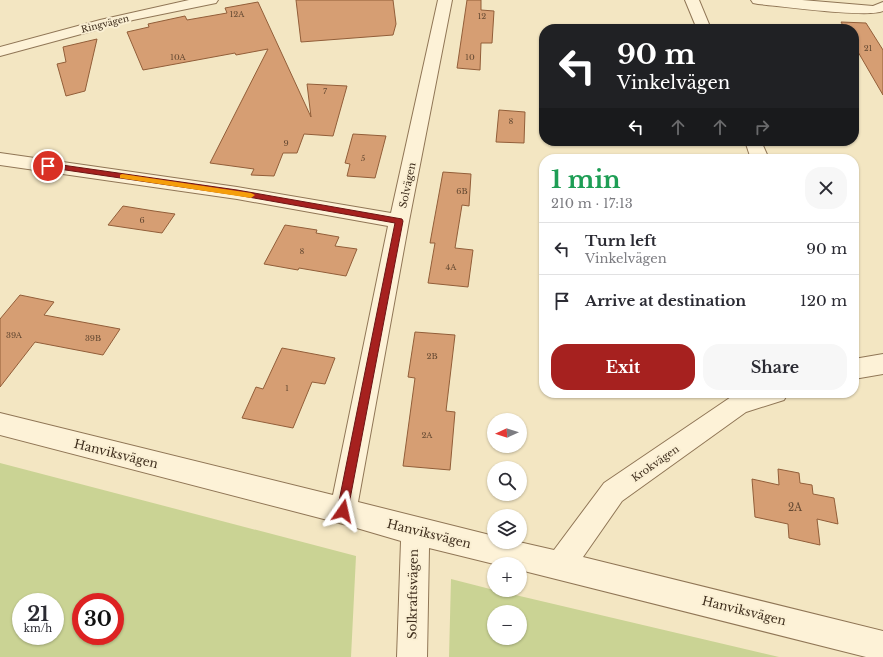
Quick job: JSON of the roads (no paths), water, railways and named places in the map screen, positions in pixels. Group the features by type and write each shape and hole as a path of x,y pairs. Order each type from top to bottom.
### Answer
{"street":[{"name":"Ringvägen","path":"0,52 123,19 180,5 211,0"},
{"name":"Solvägen","path":"343,511 399,221 445,0"},
{"path":"692,0 702,24"},
{"path":"758,0 875,10 883,6"},
{"path":"0,159 237,193 399,221"},
{"path":"859,366 883,364"},
{"name":"Krokvägen","path":"560,566 613,492 739,404 759,398"},
{"name":"Hanviksvägen","path":"0,424 343,511 415,531 883,646"},
{"name":"Solkraftsvägen","path":"412,657 415,531"}]}
